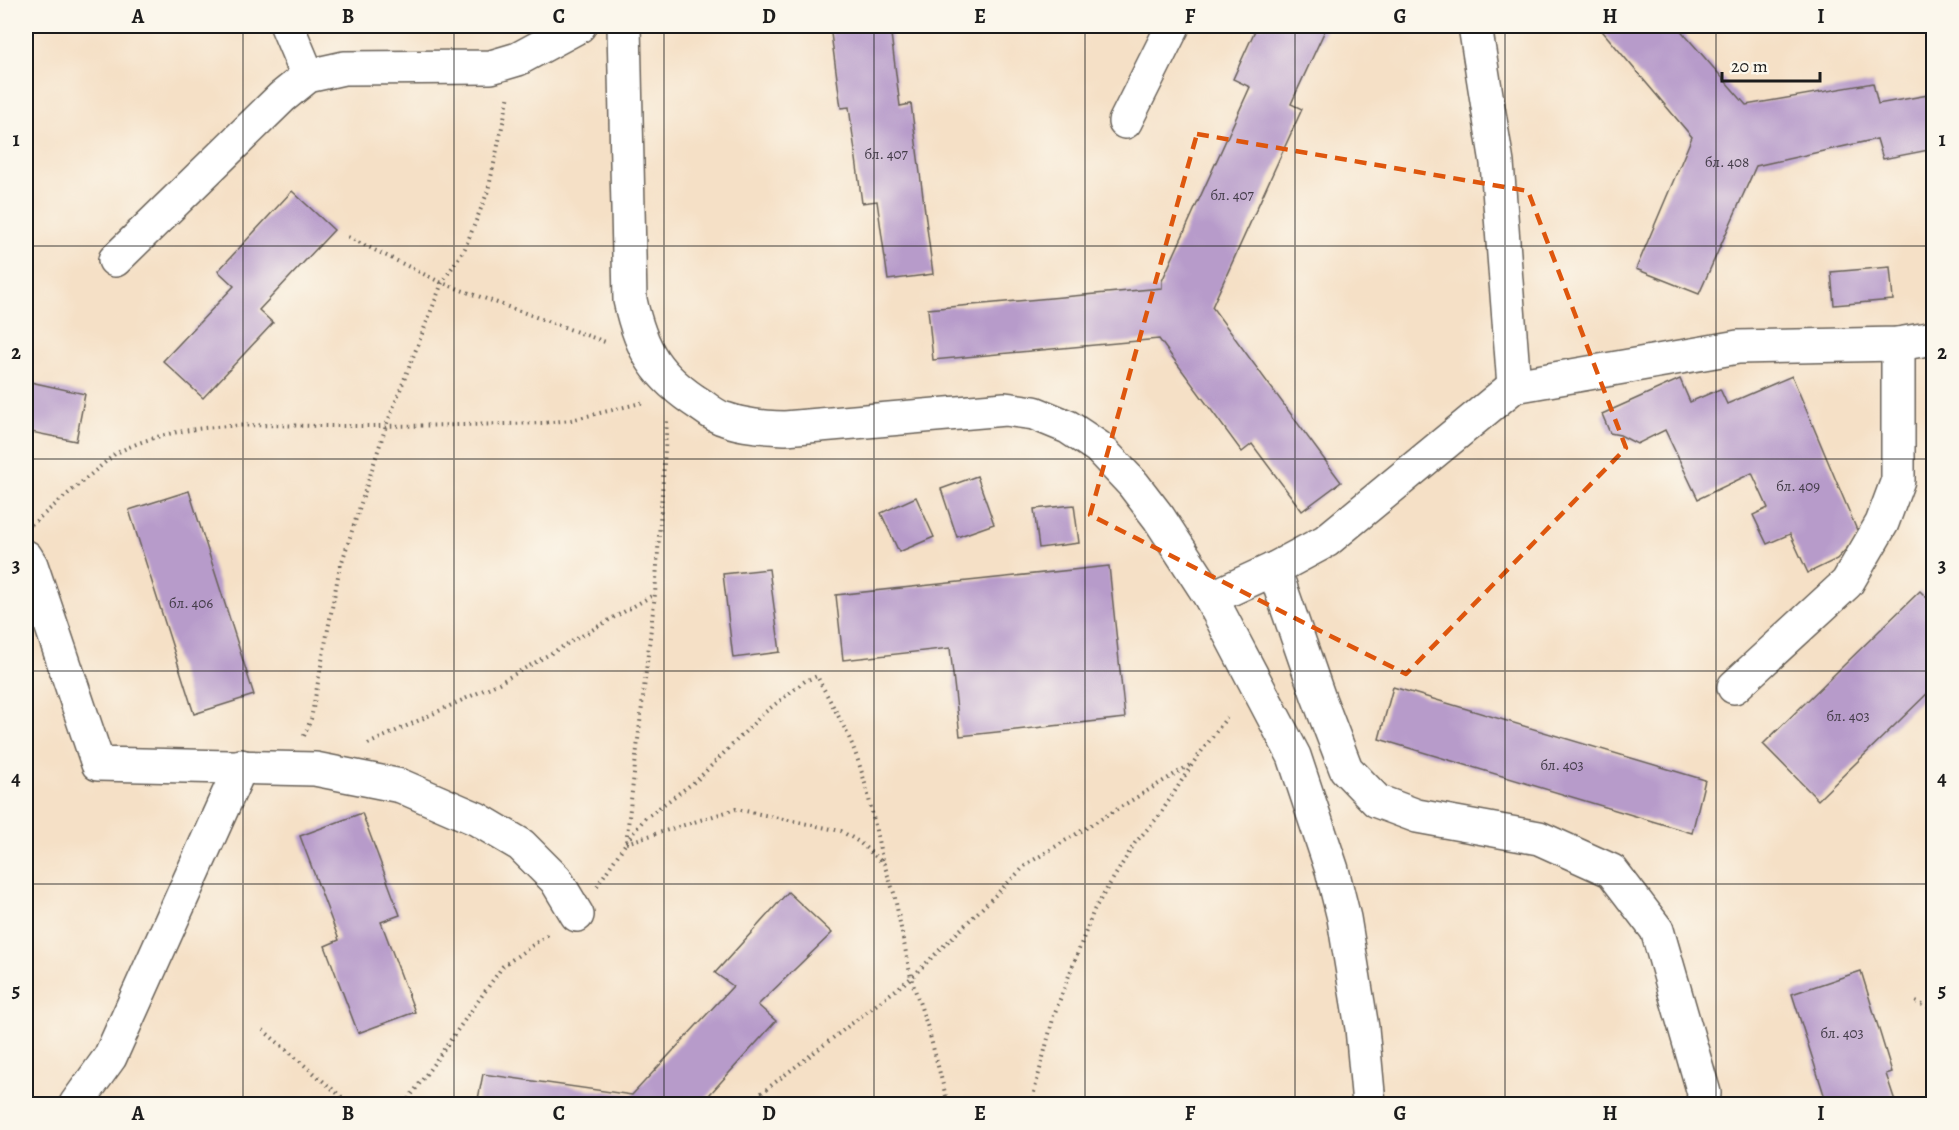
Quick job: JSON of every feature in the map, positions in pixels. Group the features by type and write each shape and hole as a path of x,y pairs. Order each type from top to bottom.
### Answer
{"lane":[{"path":"287,26 308,76"},
{"path":"115,260 282,97 308,76 344,68 491,67 518,59 579,26"},
{"path":"624,26 630,300 636,330 657,369 681,393 723,419 755,426 785,428 1005,410 1034,413 1068,427 1098,447 1133,484 1160,518 1211,598 1294,756 1332,870 1344,918 1362,1028 1369,1104"},
{"path":"1125,122 1173,26"},
{"path":"1475,26 1497,163 1514,386"},
{"path":"1211,598 1274,569 1326,540 1514,386 1738,347 1898,344 1934,338"},
{"path":"1734,687 1847,583 1882,523 1898,480 1898,344"},
{"path":"26,557 31,564 98,764 303,768 401,786 477,819 521,845 556,880 577,915"},
{"path":"1274,569 1346,769 1377,801 1417,816 1539,838 1612,871 1657,930 1704,1093 1703,1104"},
{"path":"76,1104 110,1057 241,766"}],"path":[{"path":"303,768 339,571 386,426 442,284 465,248 488,191 518,59"},
{"path":"348,237 442,284 596,337 657,369"},
{"path":"26,529 115,454 163,434 227,427 512,424 571,420 681,393"},
{"path":"626,843 655,594 666,422 681,393"},
{"path":"303,768 499,683 655,594"},
{"path":"405,1104 503,966 577,915 645,818 697,780 772,705 805,681 817,676 851,742 858,761 884,864 894,893 911,978 928,1028 948,1104"},
{"path":"1031,1104 1054,1016 1094,910 1135,843 1159,816 1193,763 1227,717"},
{"path":"747,1104 911,978 1027,864 1193,763"},
{"path":"626,843 736,809 841,831 859,842 884,864"},
{"path":"1916,1002 1934,1010"},
{"path":"263,1030 350,1104"}],"highlighted area":[{"path":"1197,134 1528,191 1626,448 1406,674 1090,515"}],"building":[{"path":"830,26 890,26 900,106 911,104 933,274 888,280 877,201 862,203 849,107 841,108"},
{"path":"1257,26 1327,26 1291,104 1302,109 1212,307 1341,482 1302,511 1252,444 1242,452 1159,339 933,360 928,309 1162,288 1162,281 1250,87 1233,79"},
{"path":"1598,26 1677,26 1746,105 1873,83 1878,104 1934,94 1934,149 1883,159 1877,139 1756,166 1699,294 1636,269 1692,137"},
{"path":"292,191 334,230 259,310 273,323 203,398 163,361 234,286 218,271"},
{"path":"1890,267 1893,300 1834,305 1831,272"},
{"path":"1792,376 1859,535 1837,559 1808,573 1790,534 1767,544 1753,515 1768,508 1752,473 1698,499 1665,430 1637,444 1620,435 1610,433 1602,414 1680,379 1690,402 1720,389 1727,404"},
{"path":"26,381 85,394 76,441 26,431"},
{"path":"977,476 994,524 957,537 941,489"},
{"path":"189,491 254,695 194,714 129,510"},
{"path":"916,497 934,537 899,552 881,513"},
{"path":"1074,505 1079,543 1039,548 1034,509"},
{"path":"1109,566 1125,718 960,736 950,648 843,660 836,595"},
{"path":"769,569 780,652 733,658 723,574"},
{"path":"1920,591 1934,605 1934,687 1818,800 1763,744"},
{"path":"1393,687 1705,780 1692,833 1379,739"},
{"path":"362,813 400,915 381,922 415,1012 358,1033 325,946 339,940 300,836"},
{"path":"788,892 832,933 758,1005 776,1021 701,1104 477,1104 483,1074 632,1095 733,986 715,973"},
{"path":"1861,971 1892,1072 1886,1074 1896,1104 1827,1104 1792,994"}]}
